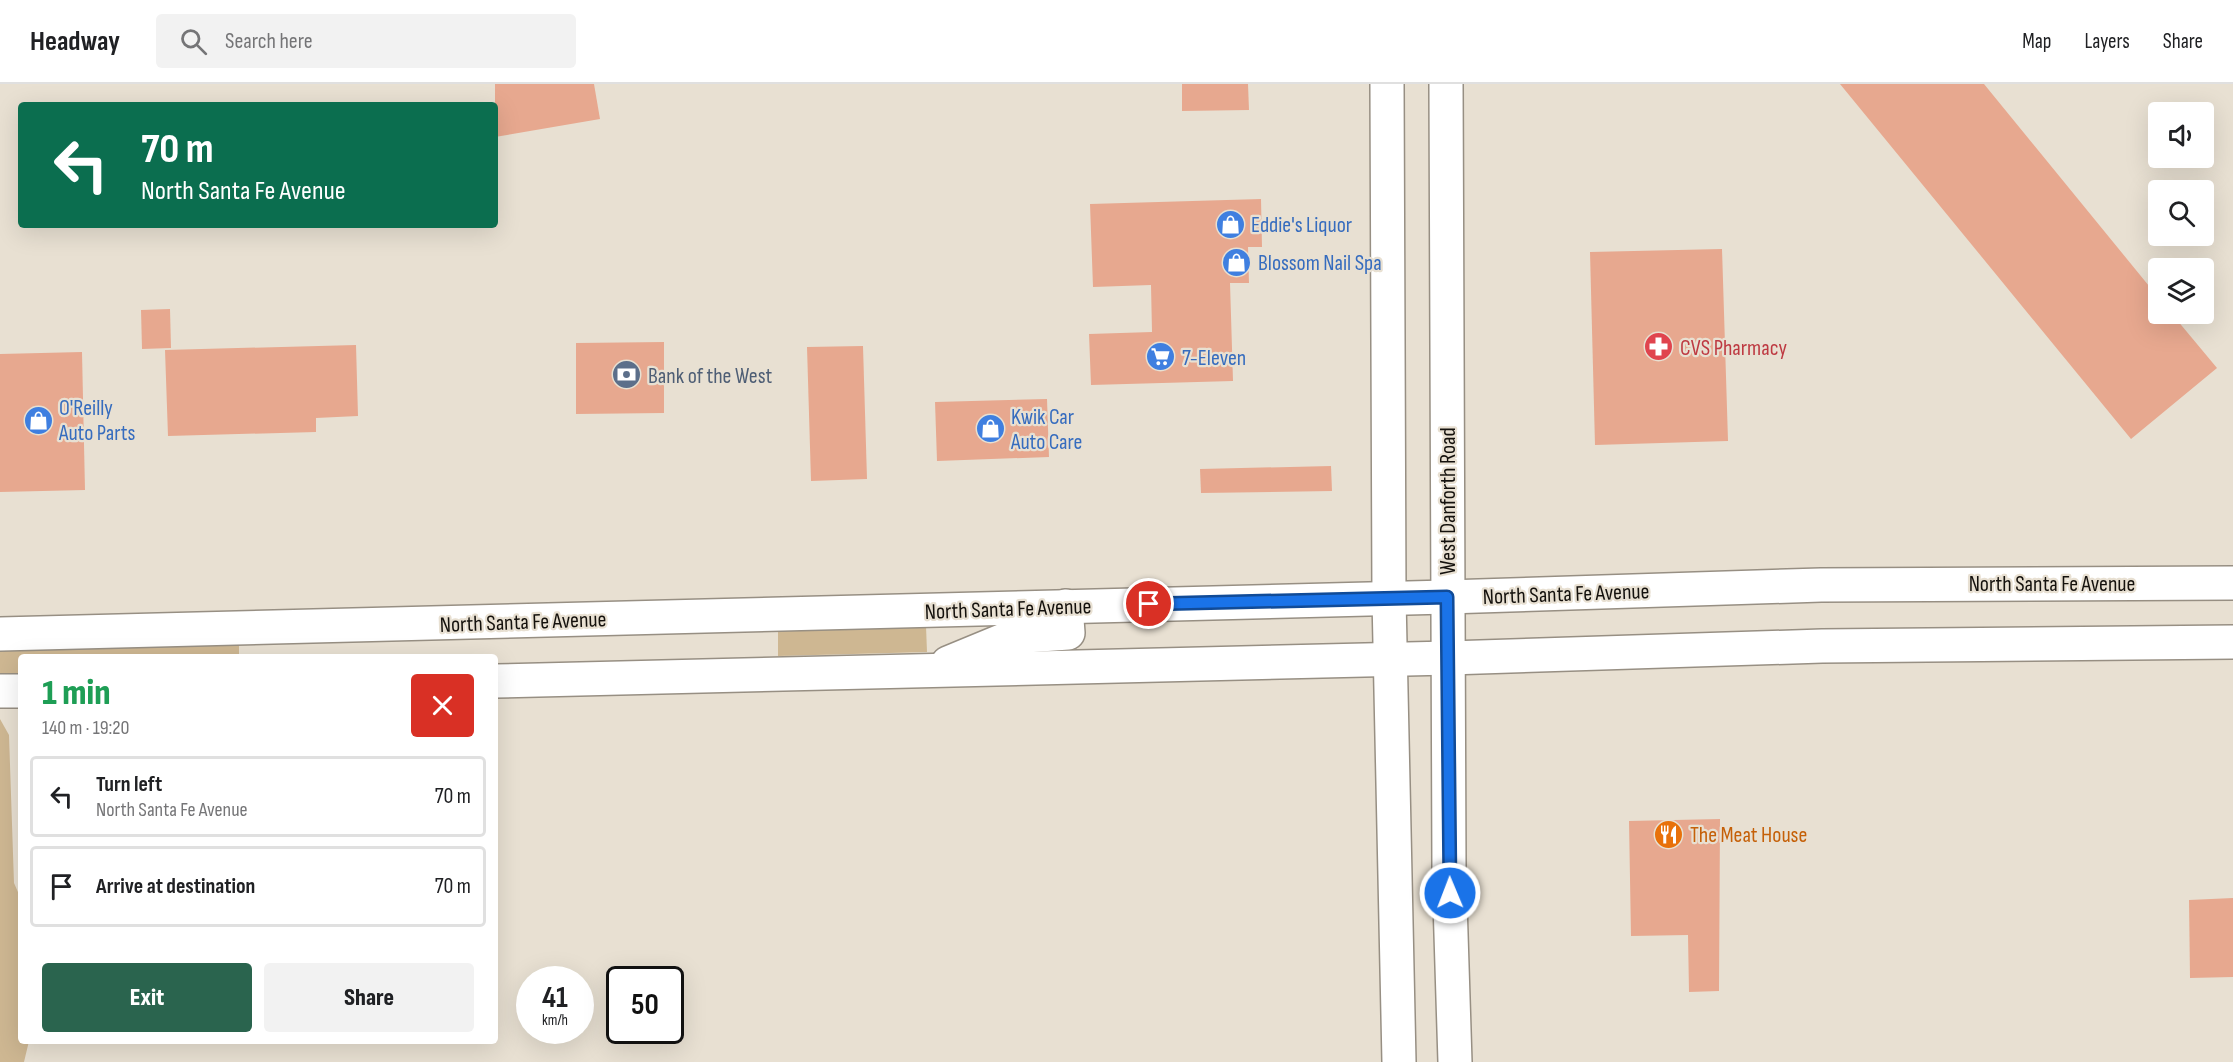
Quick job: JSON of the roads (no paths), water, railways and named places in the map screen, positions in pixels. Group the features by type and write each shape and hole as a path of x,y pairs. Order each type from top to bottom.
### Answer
{"main road":[{"path":"1388,84 1389,598 1399,1062"},
{"name":"West Danforth Road","path":"1446,84 1449,870 1455,1062"},
{"name":"North Santa Fe Avenue","path":"0,634 1447,597 1821,585 2233,583"},
{"path":"930,670 1011,637 1068,633 1066,606"},
{"path":"498,681 1390,660 1822,646 2233,642"},
{"path":"0,691 18,691"}],"place":[{"name":"Eddie's Liquor","path":"1230,224"},
{"name":"Blossom Nail Spa","path":"1237,262"},
{"name":"CVS Pharmacy","path":"1659,347"},
{"name":"7-Eleven","path":"1161,357"},
{"name":"Bank of the West","path":"627,375"},
{"name":"O'Reilly Auto Parts","path":"38,420"},
{"name":"Kwik Car Auto Care","path":"990,429"},
{"name":"The Meat House","path":"1669,834"}]}
